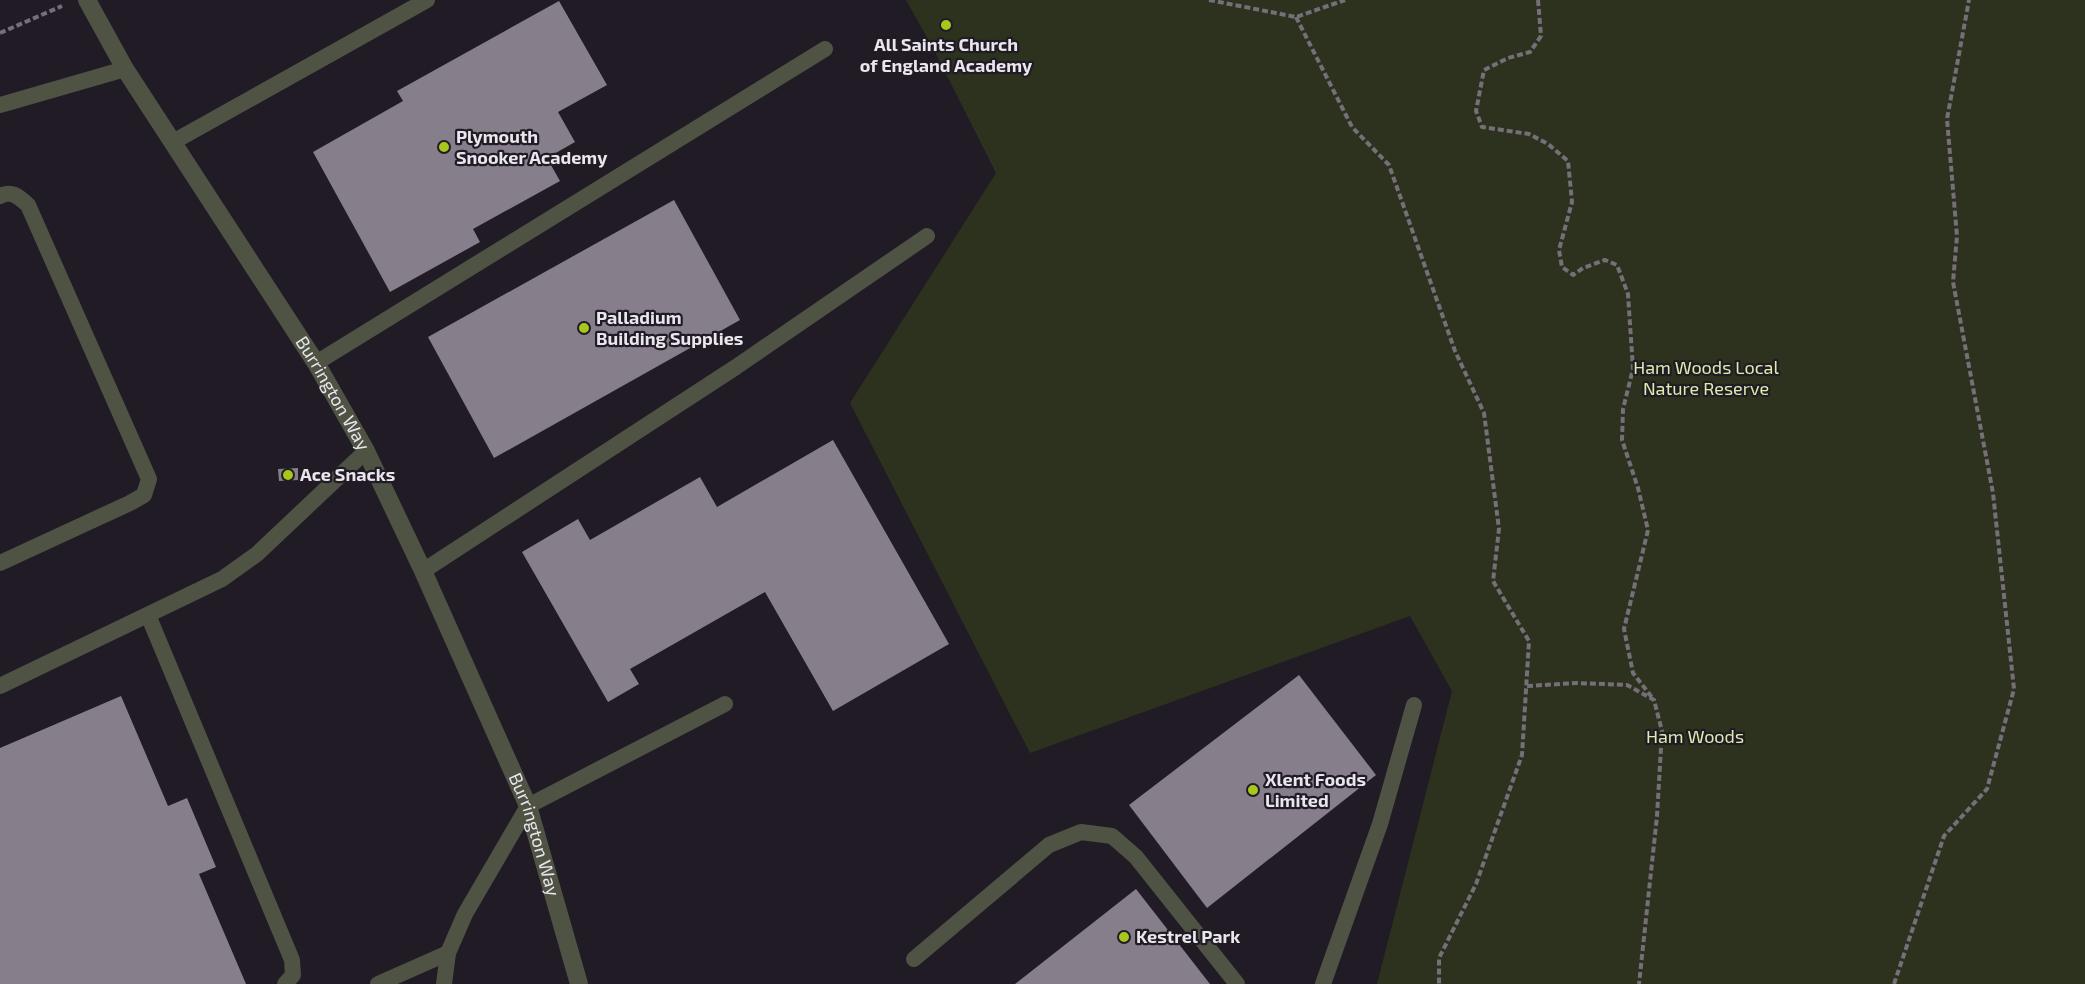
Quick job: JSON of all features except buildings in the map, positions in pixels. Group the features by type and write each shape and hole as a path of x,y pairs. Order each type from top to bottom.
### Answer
{"street":[{"name":"Burrington Way","path":"87,0 125,69 316,363 366,451 423,571 528,806 579,984"}],"lane":[{"path":"173,142 427,0"},
{"path":"316,363 825,49"},
{"path":"0,105 125,69"},
{"path":"0,196 17,195 28,205 149,479 144,495 130,504 0,563"},
{"path":"423,571 736,368 927,236"},
{"path":"0,686 222,579 257,554 366,451"},
{"path":"148,615 292,960 293,975 285,984"},
{"path":"444,984 448,952 465,914 528,806 725,704"},
{"path":"1323,984 1380,824 1414,705"},
{"path":"914,959 1049,846 1081,832 1112,836 1136,857 1237,984"},
{"path":"378,984 448,952"}],"path":[{"path":"1209,0 1296,17 1345,0"},
{"path":"1538,0 1541,36 1530,52 1508,58 1484,70 1476,111 1482,127 1528,134 1548,144 1568,161 1572,202 1559,250 1562,267 1573,275 1583,268 1605,260 1617,265 1628,294 1633,369 1623,409 1622,440 1638,488 1648,530 1624,629 1633,672 1654,700 1662,731 1657,816 1639,984"},
{"path":"1894,984 1944,836 1987,789 2014,689 1993,492 1953,282 1957,236 1947,119 1969,0"},
{"path":"0,33 67,4"},
{"path":"1296,17 1352,127 1389,165 1455,351 1484,413 1499,529 1493,581 1529,641 1522,755 1476,884 1438,958 1439,984"},
{"path":"1527,686 1628,685 1654,700"}],"green space":[{"name":"Ham Woods Local Nature Reserve","path":"906,0 2085,0 2085,984 1377,984 1452,691 1410,616 1030,753 850,403 996,173"}],"place":[{"name":"All Saints Church of England Academy","path":"946,25"},
{"name":"Plymouth Snooker Academy","path":"444,147"},
{"name":"Palladium Building Supplies","path":"584,328"},
{"name":"Ace Snacks","path":"288,475"},
{"name":"Xlent Foods Limited","path":"1253,790"},
{"name":"Kestrel Park","path":"1124,937"}],"park label":[{"name":"Ham Woods","path":"1695,737"}]}
